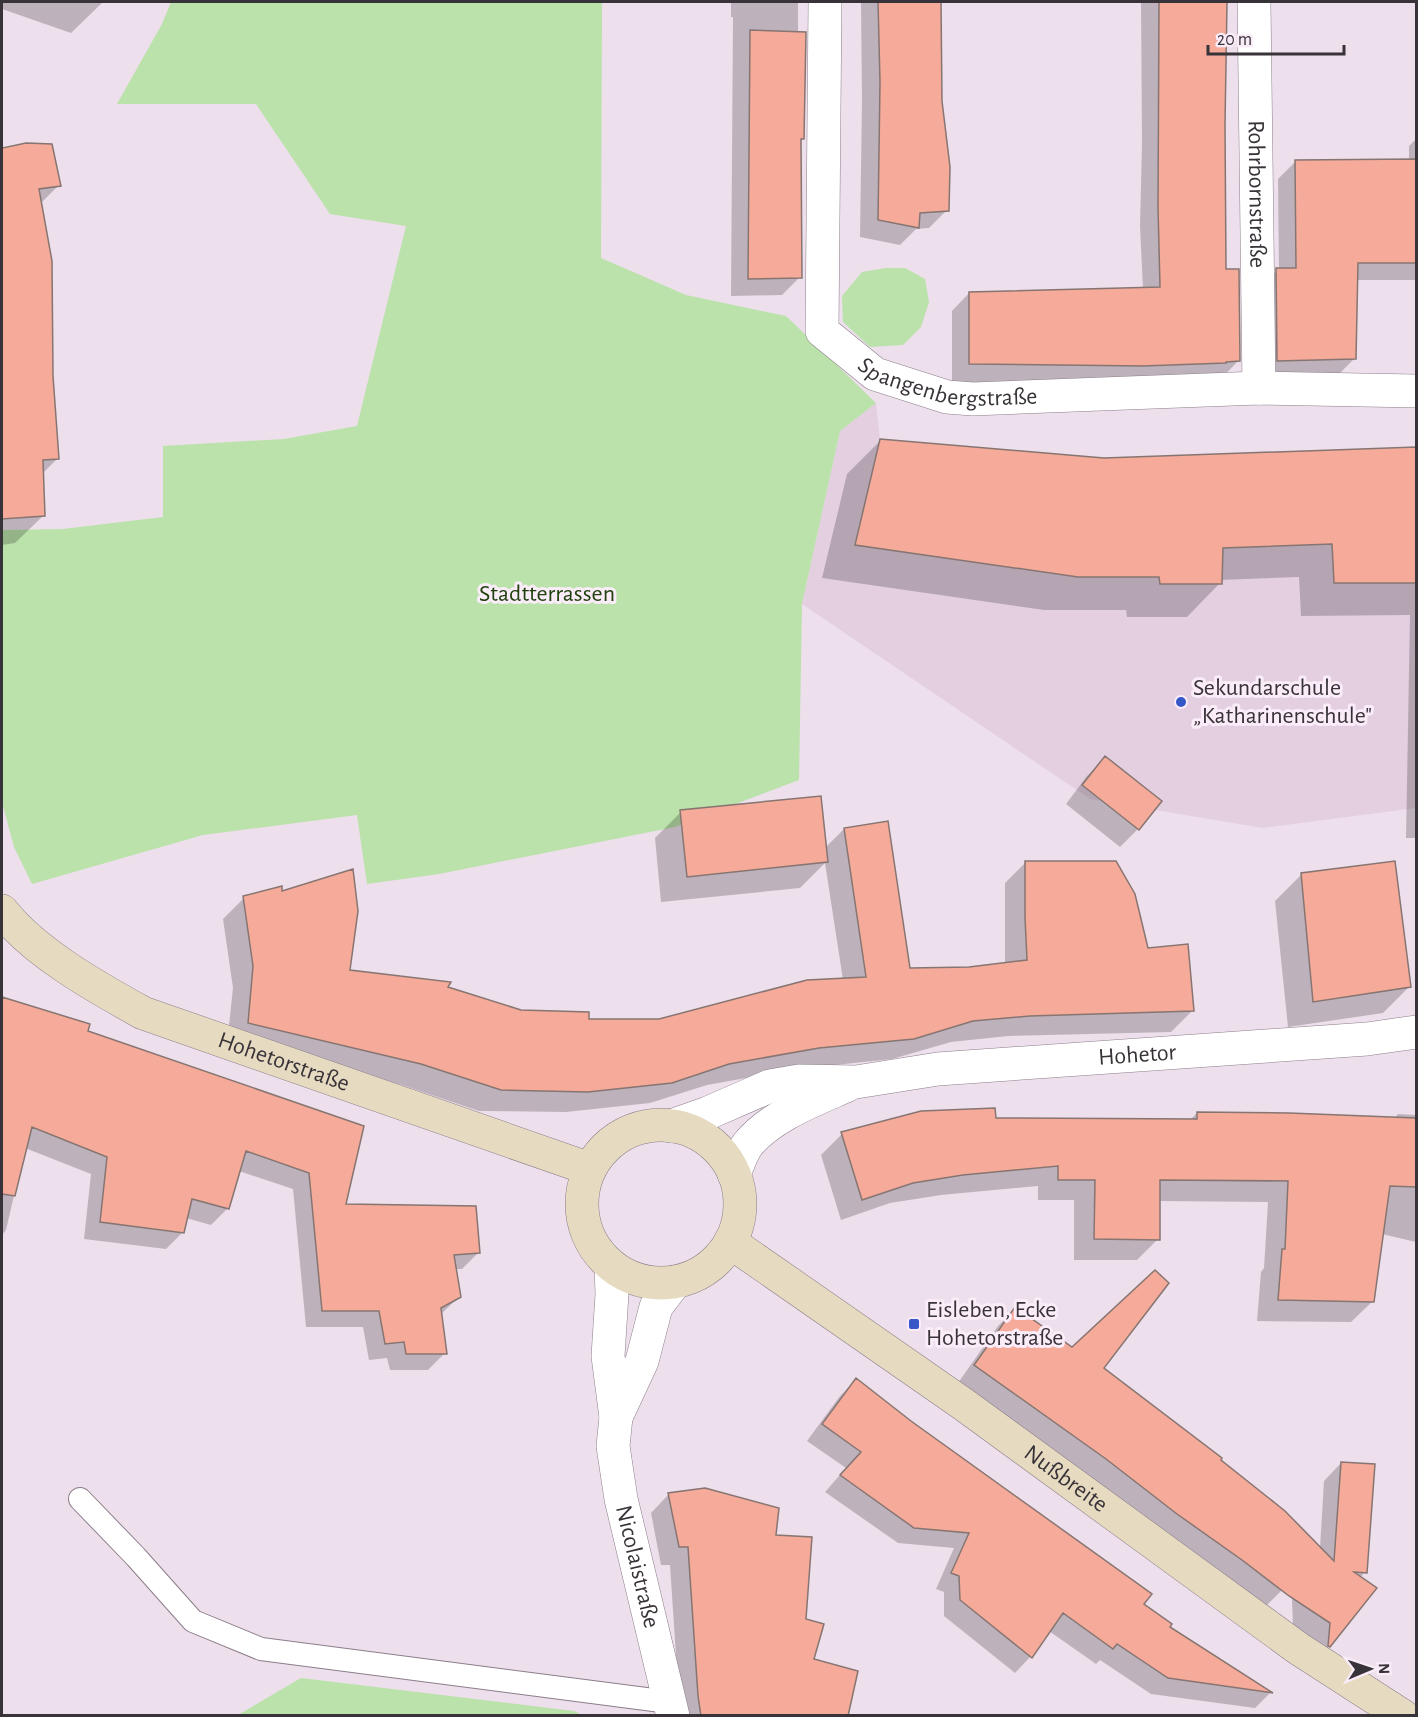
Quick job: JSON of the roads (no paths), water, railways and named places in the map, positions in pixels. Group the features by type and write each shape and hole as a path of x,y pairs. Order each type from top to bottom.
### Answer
{"main road":[{"name":"Hohetorstraße","path":"2,911 9,921 41,948 100,989 143,1013 590,1169"},
{"path":"651,1126 671,1126 690,1131 708,1141 723,1156 734,1174 739,1191 737,1226 720,1257 692,1277 675,1282 641,1281 611,1266 596,1250 586,1232 582,1210 583,1189 590,1169 601,1153 615,1140 632,1131 651,1126"},
{"name":"Nußbreite","path":"730,1242 963,1404 1299,1648 1403,1716"}],"street":[{"name":"Spangenbergstraße","path":"825,2 822,331 875,374 947,397 973,399 1259,388 1416,391"},
{"name":"Rohrbornstraße","path":"1254,2 1259,388"},
{"name":"Hohetor","path":"671,1126 708,1113 770,1086 799,1081 856,1082 938,1069 1367,1039 1416,1032"},
{"name":"Hohetor","path":"734,1174 748,1144 767,1126 800,1107 856,1082"},
{"name":"Nicolaistraße","path":"611,1266 612,1294 608,1356 616,1417 613,1446 621,1499 671,1709"},
{"name":"Nicolaistraße","path":"616,1417 642,1361 656,1307 675,1282"}],"lane":[{"path":"80,1499 136,1557 193,1622 261,1649 671,1709"}],"place":[{"name":"Sekundarschule „Katharinenschule\"","path":"1181,702"},
{"name":"Eisleben, Ecke Hohetorstraße","path":"914,1324"}],"park label":[{"name":"Stadtterrassen","path":"547,594"}]}
